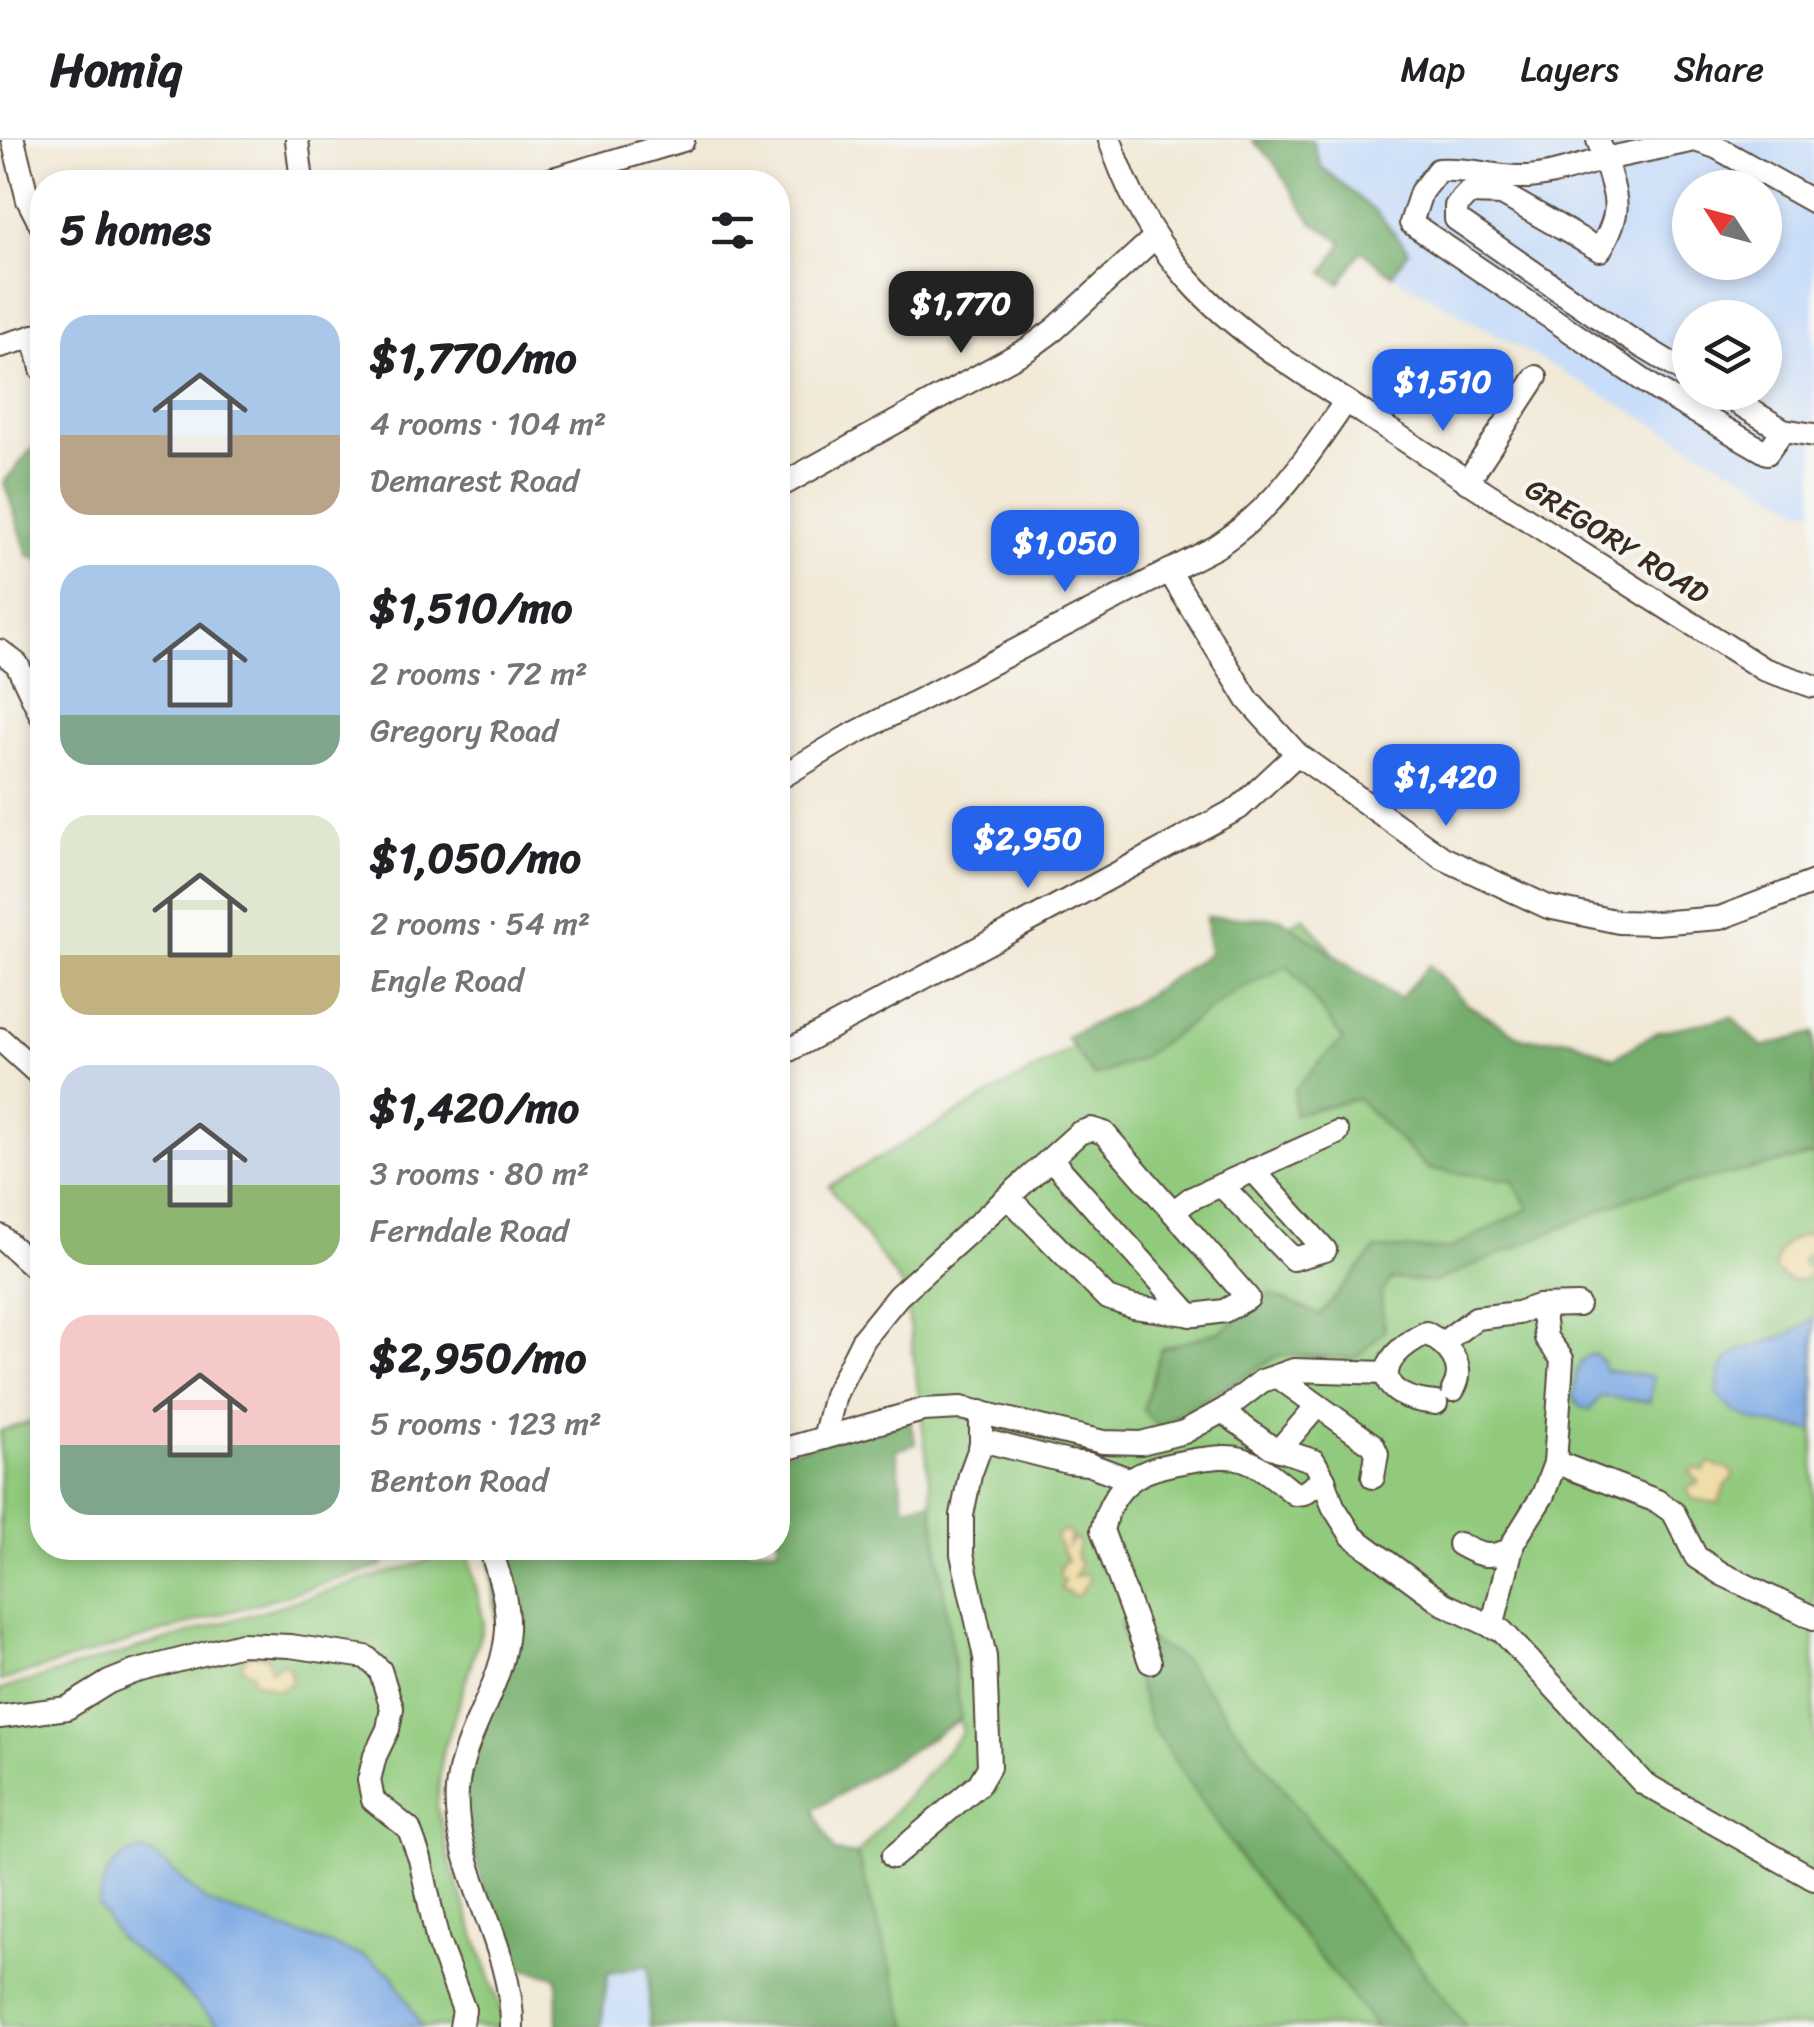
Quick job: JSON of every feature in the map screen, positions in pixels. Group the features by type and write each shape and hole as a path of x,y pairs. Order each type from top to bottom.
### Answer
{"street":[{"path":"12,140 30,204"},
{"path":"297,140 301,170"},
{"path":"583,170 683,140"},
{"name":"GREGORY ROAD","path":"1110,140 1135,203 1155,237 1182,272 1237,326 1467,482 1763,669 1814,687"},
{"path":"1782,430 1767,453 1656,389 1411,222 1421,192 1438,170 1468,168 1518,177 1545,174 1601,150 1695,140 1814,202"},
{"path":"1601,150 1618,207 1600,250 1502,194 1468,193 1456,206 1456,219 1672,364"},
{"path":"790,480 1028,349 1155,237"},
{"path":"0,346 30,337"},
{"path":"1467,482 1536,377"},
{"path":"790,772 844,739 1216,547 1271,504 1346,401"},
{"path":"1749,410 1782,430 1814,436"},
{"path":"1169,571 1248,700 1297,754 1442,858 1548,907 1583,916 1655,924 1720,918 1814,882"},
{"path":"0,651 18,664 30,690"},
{"path":"790,1050 1239,808 1297,754"},
{"path":"0,1039 30,1066"},
{"path":"824,1438 835,1394 864,1339 898,1296 1079,1133 1092,1129 1104,1132 1248,1298 1224,1310 1190,1314 1134,1307 1107,1298 1008,1197"},
{"path":"1173,1212 1190,1199 1337,1133"},
{"path":"1051,1159 1190,1314"},
{"path":"1221,1185 1294,1258 1325,1250 1252,1170"},
{"path":"0,1236 30,1263"},
{"path":"1444,1342 1476,1318 1518,1313 1526,1308 1578,1304"},
{"path":"1492,1627 1512,1549 1543,1494 1555,1462 1562,1360 1546,1338 1542,1306"},
{"path":"1426,1333 1444,1342 1457,1362 1458,1381 1445,1396 1399,1394 1386,1381 1386,1372 1398,1349 1410,1340 1426,1333"},
{"path":"790,1448 923,1410 961,1408 1103,1442 1141,1443 1184,1432 1222,1411 1262,1381 1294,1370 1386,1372"},
{"path":"1277,1376 1373,1445 1377,1454 1373,1477"},
{"path":"1269,1454 1317,1406"},
{"path":"1222,1411 1269,1454 1295,1494 1304,1493 1324,1478"},
{"path":"893,1857 978,1784 989,1767 985,1657 962,1554 962,1516 981,1440 981,1412"},
{"path":"981,1440 1088,1464 1131,1480"},
{"path":"1150,1662 1102,1530 1108,1508 1120,1489 1155,1467 1216,1457 1269,1454 1314,1461 1333,1506 1352,1536 1444,1604 1502,1632 1643,1783 1814,1879"},
{"path":"1555,1462 1657,1501 1674,1513 1696,1557 1722,1574 1814,1618"},
{"path":"1459,1544 1478,1555 1495,1557 1512,1549"},
{"path":"494,1560 504,1589 507,1628 501,1664 465,1750 457,1791 460,1838 504,1964 512,2027"},
{"path":"0,1717 67,1708 109,1682 134,1672 241,1644 290,1646 366,1657 380,1670 392,1708 368,1780 373,1800 409,1829 420,1859 438,1942 464,2010 461,2027"}],"shaded area":[{"path":"1312,140 1814,140 1814,510 1803,509 1392,275 1409,251 1377,213 1321,167"},
{"path":"650,1965 649,2027 601,2027 608,1972"}],"green space":[{"path":"1252,140 1312,140 1321,167 1377,213 1409,251 1392,275 1361,250 1340,284 1324,273 1343,242 1312,222 1272,160"},
{"path":"30,451 30,556 28,555 4,482"},
{"path":"1206,917 1280,918 1399,999 1429,965 1467,1004 1524,1039 1570,1039 1614,1058 1657,1032 1732,1017 1762,1047 1814,1033 1814,1155 1634,1196 1435,1282 1391,1279 1381,1294 1384,1330 1357,1358 1279,1355 1158,1427 1143,1410 1161,1349 1221,1331 1270,1294 1320,1315 1376,1249 1450,1249 1529,1208 1512,1180 1428,1169 1358,1099 1294,1114 1295,1088 1343,1039 1288,966 1233,993 1141,1058 1094,1077 1066,1037 1128,1007 1209,953"},
{"path":"1304,917 1524,1187 1814,1108 1814,2027 909,2027 857,1855 962,1733 905,1290 829,1186"},
{"path":"909,1418 916,1444 896,1450 904,1507 932,1502 961,1719 814,1810 834,1852 857,1855 909,2027 649,2027 649,1965 608,1973 601,2027 558,2027 557,1977 505,1964 457,1791 501,1664 491,1560 790,1560 790,1451"},
{"path":"30,1422 30,1560 385,1560 382,1566 0,1681 0,1431"},
{"path":"470,1560 484,1623 442,1755 437,1805 450,1862 502,2013 501,2027 0,2027 0,1690 421,1563"},
{"path":"1120,1623 1183,1659 1467,2027 1376,2027 1246,1866 1150,1724"}],"sand":[{"path":"1814,1233 1814,1260 1806,1255 1802,1259 1802,1264 1811,1269 1808,1277 1790,1281 1783,1277 1775,1270 1782,1249 1792,1240"},
{"path":"1710,1463 1733,1472 1718,1503 1693,1499 1687,1491 1688,1486 1699,1483 1690,1472 1694,1468 1704,1471"},
{"path":"1064,1531 1071,1534 1068,1545 1075,1538 1079,1544 1076,1554 1080,1566 1074,1577 1086,1574 1089,1579 1075,1596 1061,1589 1061,1565 1067,1560 1055,1537"},
{"path":"251,1654 268,1657 271,1671 281,1663 288,1666 292,1679 288,1686 277,1690 251,1679 253,1674 242,1667"}],"water":[{"path":"1814,1317 1814,1431 1749,1419 1727,1405 1718,1395 1719,1379 1730,1358 1791,1333"},
{"path":"1595,1354 1603,1362 1604,1370 1653,1377 1650,1402 1601,1396 1589,1410 1580,1407 1573,1398 1577,1370 1583,1359"},
{"path":"141,1850 161,1861 210,1904 366,1957 392,1974 422,2027 221,2027 164,1972 119,1939 98,1905 115,1863"}]}
